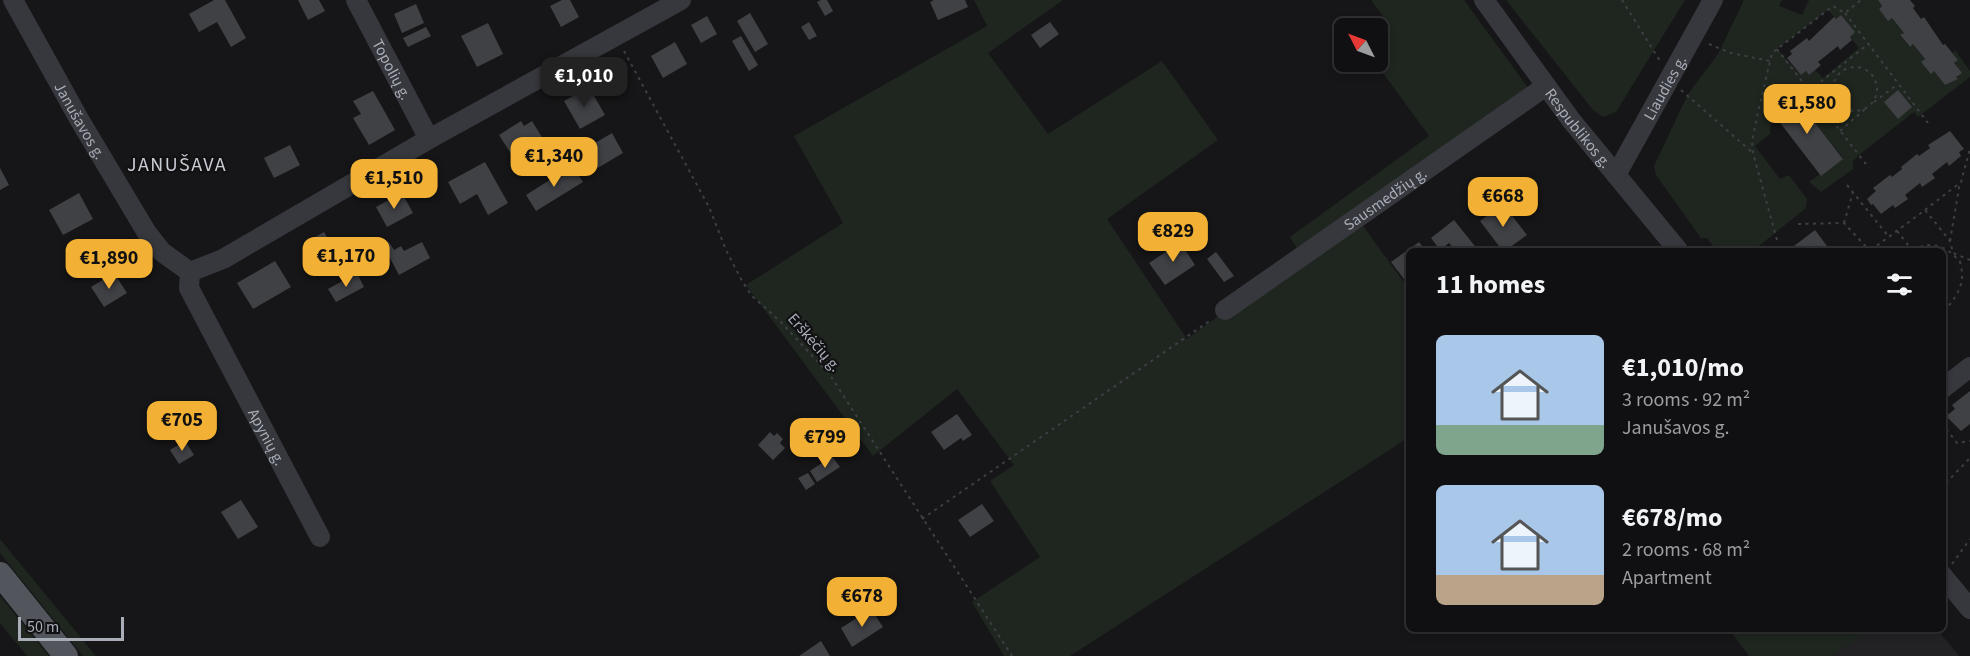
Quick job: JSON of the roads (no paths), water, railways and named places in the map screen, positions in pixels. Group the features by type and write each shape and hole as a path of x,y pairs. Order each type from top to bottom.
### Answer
{"main road":[{"path":"0,574 66,656"}],"street":[{"name":"Janušavos g.","path":"13,0 78,119 147,233 162,252 190,272"},
{"name":"Topolių g.","path":"356,0 429,139"},
{"path":"190,272 223,259 429,139 681,0"},
{"name":"Respublikos g.","path":"1484,0 1546,86 1676,248"},
{"name":"Liaudies g.","path":"1616,175 1713,0"},
{"name":"Sausmedžių g.","path":"1225,310 1546,86"},
{"name":"Apynių g.","path":"190,272 189,288 320,537"},
{"path":"1946,386 1970,367"},
{"path":"1946,579 1970,609"}],"district":[{"name":"JANUŠAVA","path":"177,164"}]}
